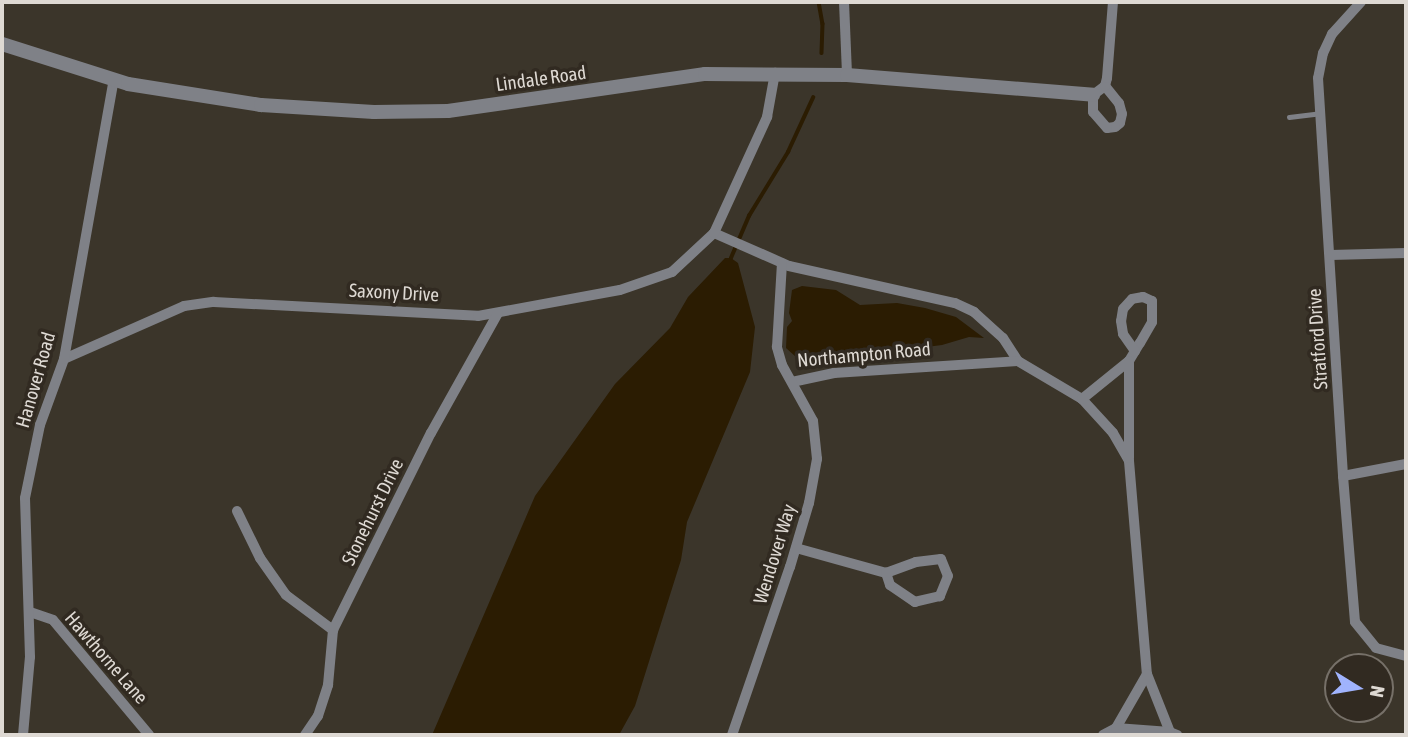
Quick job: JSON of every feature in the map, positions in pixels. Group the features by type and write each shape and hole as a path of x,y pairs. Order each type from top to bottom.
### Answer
{"street":[{"path":"844,2 847,75"},
{"path":"1099,91 1112,2"},
{"name":"Stratford Drive","path":"1361,2 1332,34 1323,53 1318,78 1343,476 1355,622 1376,648 1406,656"},
{"name":"Lindale Road","path":"2,44 114,79 261,105 374,111 448,111 705,74 847,75 1099,91"},
{"path":"775,73 767,117 713,233 782,263 955,303 974,312 1003,338 1018,361 1082,399 1113,433 1129,461"},
{"name":"Hanover Road","path":"23,735 30,657 25,498 40,425 64,359 114,79"},
{"name":"Saxony Drive","path":"64,359 184,306 214,302 478,316 621,290 672,272 713,233"},
{"path":"1331,255 1406,253"},
{"name":"Northampton Road","path":"782,263 777,347 782,365 792,382 834,373 1018,361"},
{"path":"1082,399 1132,356 1152,322 1152,302 1143,297 1132,299 1124,309 1121,321 1132,356 1129,461 1147,674 1173,733 1116,728"},
{"name":"Stonehurst Drive","path":"305,735 317,716 328,685 333,630 431,433 498,313"},
{"name":"Wendover Way","path":"735,734 796,548 809,503 817,459 813,421 792,382"},
{"path":"1343,476 1406,464"},
{"path":"237,511 260,558 286,595 333,630"},
{"path":"796,548 886,573 916,562 941,559 948,576 940,596 915,602 890,585 886,573"},
{"name":"Hawthorne Lane","path":"30,612 53,620 149,735"},
{"path":"1103,735 1116,728 1147,674"}],"lane":[{"path":"1289,117 1320,113"}],"shaded area":[{"path":"725,258 731,258 738,263 755,327 750,372 687,522 681,560 635,706 619,735 432,735 535,496 615,384 670,328 688,297"},
{"path":"802,286 836,290 860,305 897,303 925,308 956,317 984,338 969,337 942,345 879,353 796,357 786,348 787,327 792,321 789,313 792,290"}],"waterway":[{"path":"819,2 823,24 822,53"},
{"path":"731,258 749,216 788,152 813,98"}]}
